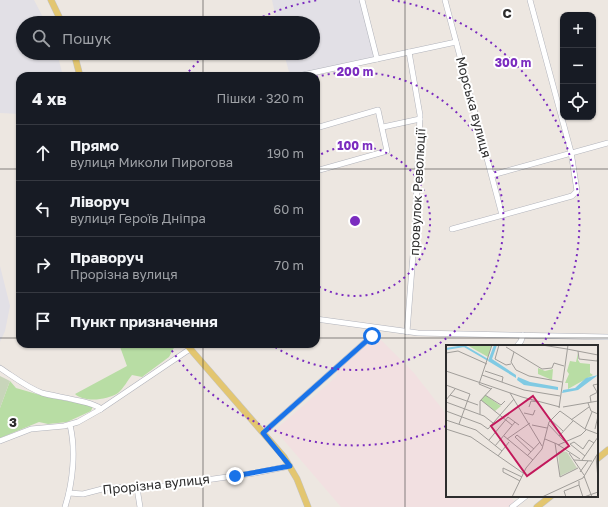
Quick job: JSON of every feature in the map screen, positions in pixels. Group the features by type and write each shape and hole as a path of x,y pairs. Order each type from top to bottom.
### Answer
{"main road":[{"path":"51,0 59,16"},
{"path":"76,60 79,72"},
{"path":"190,348 290,466 308,507"},
{"path":"598,458 608,450"},
{"path":"538,507 550,497"}],"street":[{"path":"362,0 377,59"},
{"name":"Морська вулиця","path":"445,0 502,215"},
{"path":"452,229 572,196 578,191 571,152 530,0"},
{"path":"317,72 456,42"},
{"name":"провулок Революції","path":"407,332 415,237 420,119 418,94 409,52"},
{"path":"320,127 378,110 387,151 320,170"},
{"path":"382,127 420,119"},
{"path":"492,175 608,143"},
{"path":"320,320 407,332 608,337"},
{"path":"263,433 372,336 376,328"},
{"path":"518,345 523,335"},
{"path":"0,441 31,429 70,425 101,409 185,348"},
{"path":"0,368 31,388 70,400 95,404 101,409"},
{"path":"65,507 69,493 72,455 70,425"},
{"name":"Прорізна вулиця","path":"69,493 83,494 110,487 137,488 255,473 290,466"},
{"path":"137,488 140,507"},
{"path":"512,507 525,497"}],"shaded area":[{"path":"0,0 34,0 42,16 16,16 16,60 59,60 62,72 16,72 16,114 0,113"},
{"path":"272,0 362,0 377,59 317,72 289,72 286,60 320,60 320,16 275,16"},
{"path":"0,266 10,306 5,331 0,342"},
{"path":"381,340 414,373 446,414 446,497 511,497 518,507 341,507 275,430 336,377 338,368 368,344"}],"green space":[{"path":"120,348 174,348 169,357 142,377 132,375 118,393 96,400 84,399 75,394 127,366"},
{"path":"0,376 10,381 0,408"},
{"path":"10,381 16,388 47,397 93,406 91,411 67,422 48,424 39,422 0,438 0,408"}],"route":[{"path":"235,476 290,466 263,433 372,336"}]}
